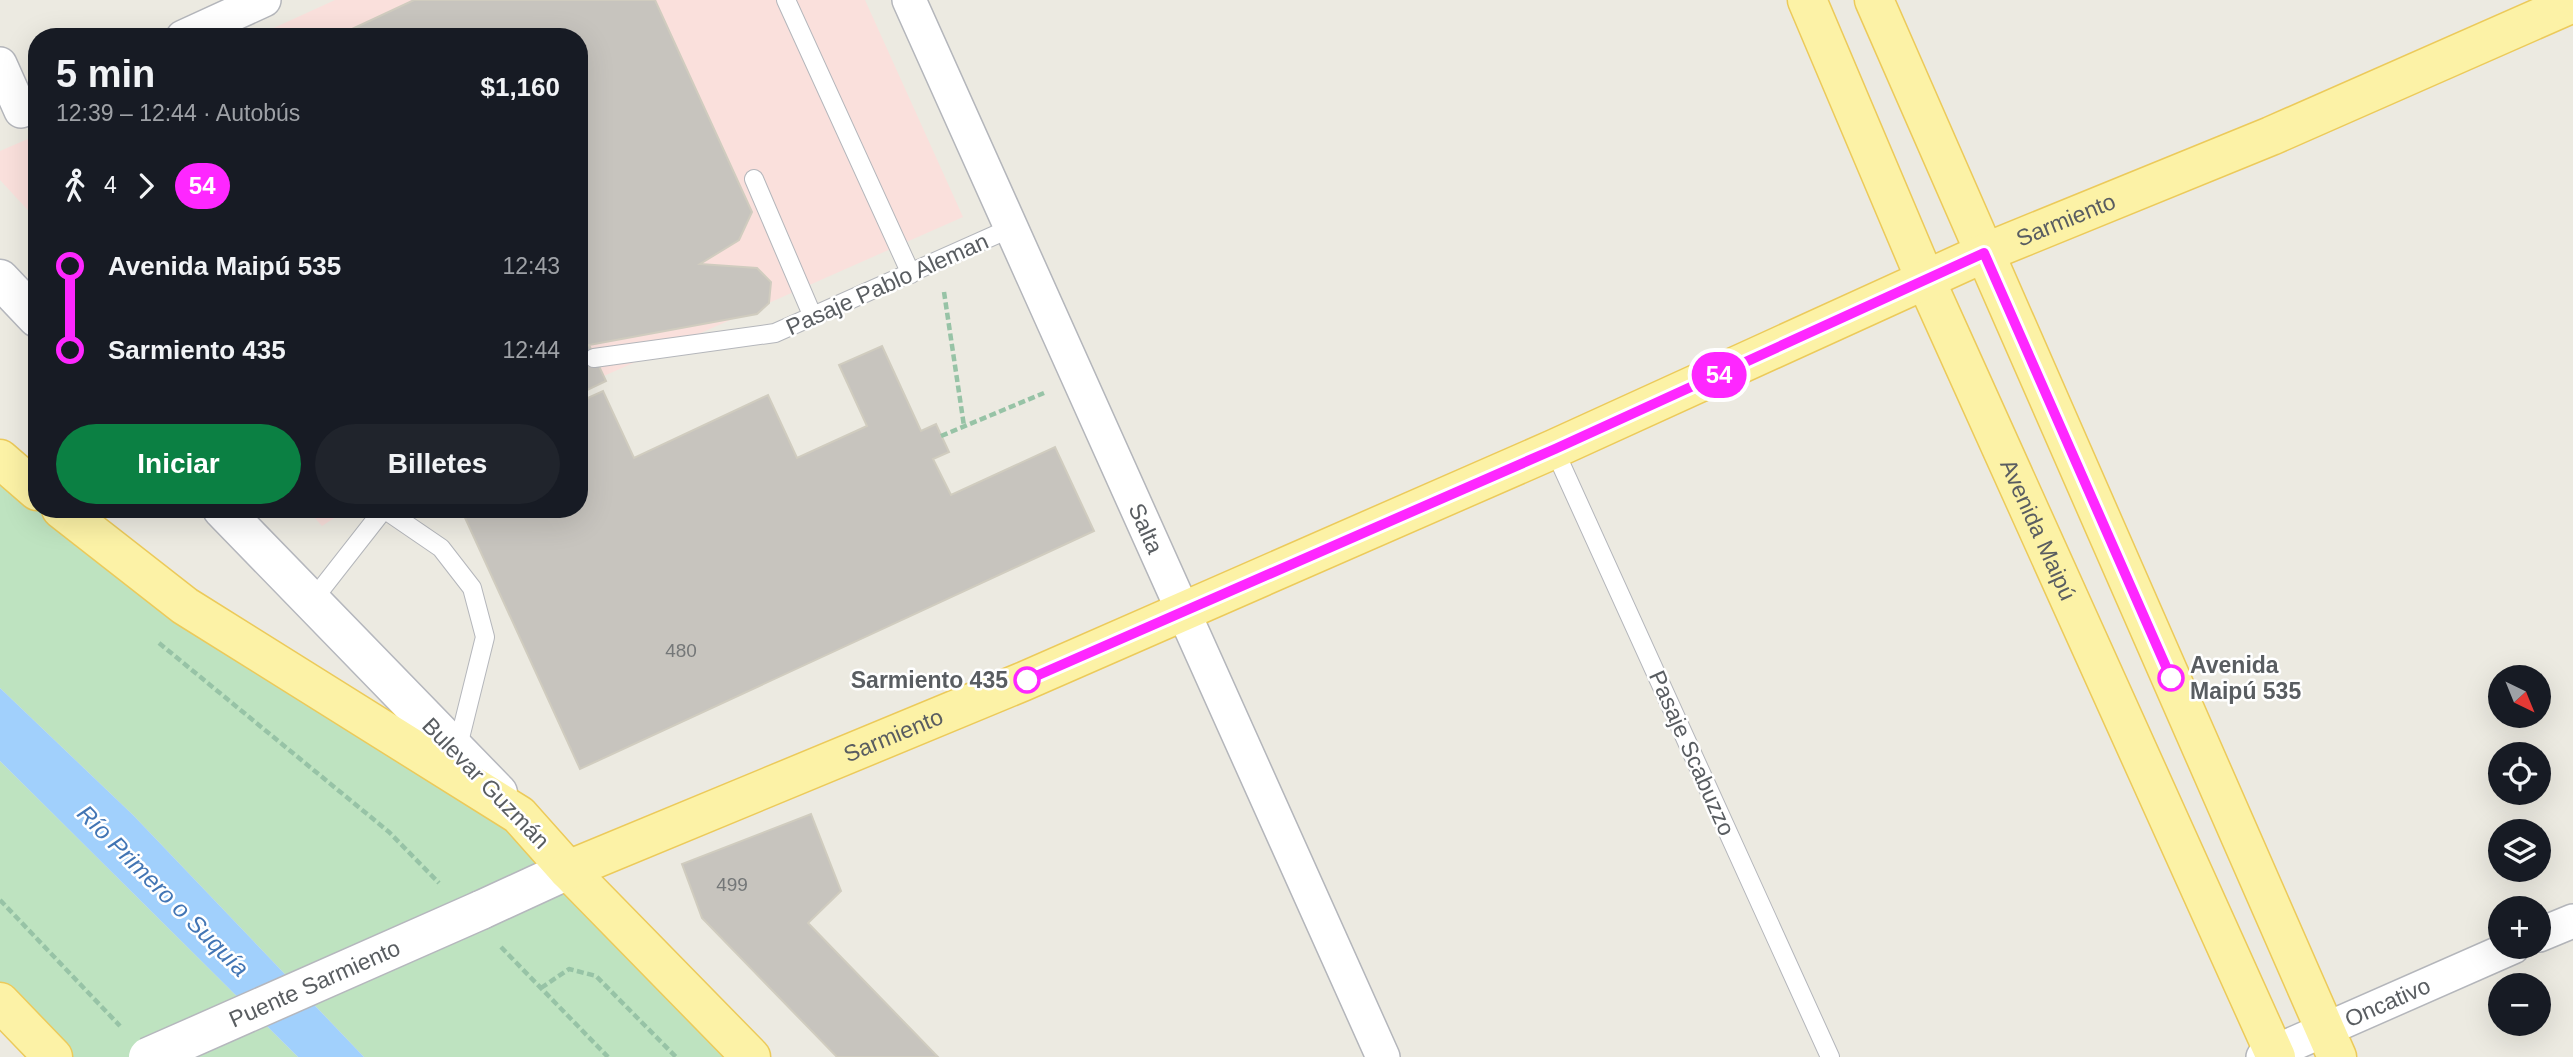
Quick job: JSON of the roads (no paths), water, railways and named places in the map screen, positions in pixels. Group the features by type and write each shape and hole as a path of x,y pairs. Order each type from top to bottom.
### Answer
{"main road":[{"name":"Avenida Maipú","path":"1807,0 1926,281 2271,1055"},
{"path":"1874,0 2331,1043"},
{"name":"Sarmiento","path":"487,925 568,870 1184,612 1555,449 1984,253 2271,136 2573,3"},
{"path":"0,279 28,309"},
{"path":"0,458 28,483"},
{"path":"73,518 185,606 519,815"},
{"name":"Bulevar Guzmán","path":"231,518 751,1057"},
{"name":"Puente Sarmiento","path":"148,1057 487,925"},
{"path":"0,1002 53,1057"}],"street":[{"path":"203,28 264,0"},
{"name":"Salta","path":"909,0 1383,1057"},
{"path":"0,64 19,112"},
{"path":"2551,930 2573,921"},
{"name":"Oncativo","path":"2271,1055 2331,1043 2490,959"}],"lane":[{"path":"786,0 911,274"},
{"path":"754,179 813,317"},
{"name":"Pasaje Pablo Aleman","path":"594,358 775,333 1011,228"},
{"name":"Pasaje Scabuzzo","path":"1555,449 1830,1057"},
{"path":"312,601 377,518"},
{"path":"397,518 441,548 472,587 485,637 457,751"}],"water":[{"name":"Río Primero o Suquía","path":"0,688 133,815 364,1057 298,1057 0,761"}],"place":[{"name":"Avenida Maipú 535","path":"2171,678"},
{"name":"Sarmiento 435","path":"1027,680"}]}
